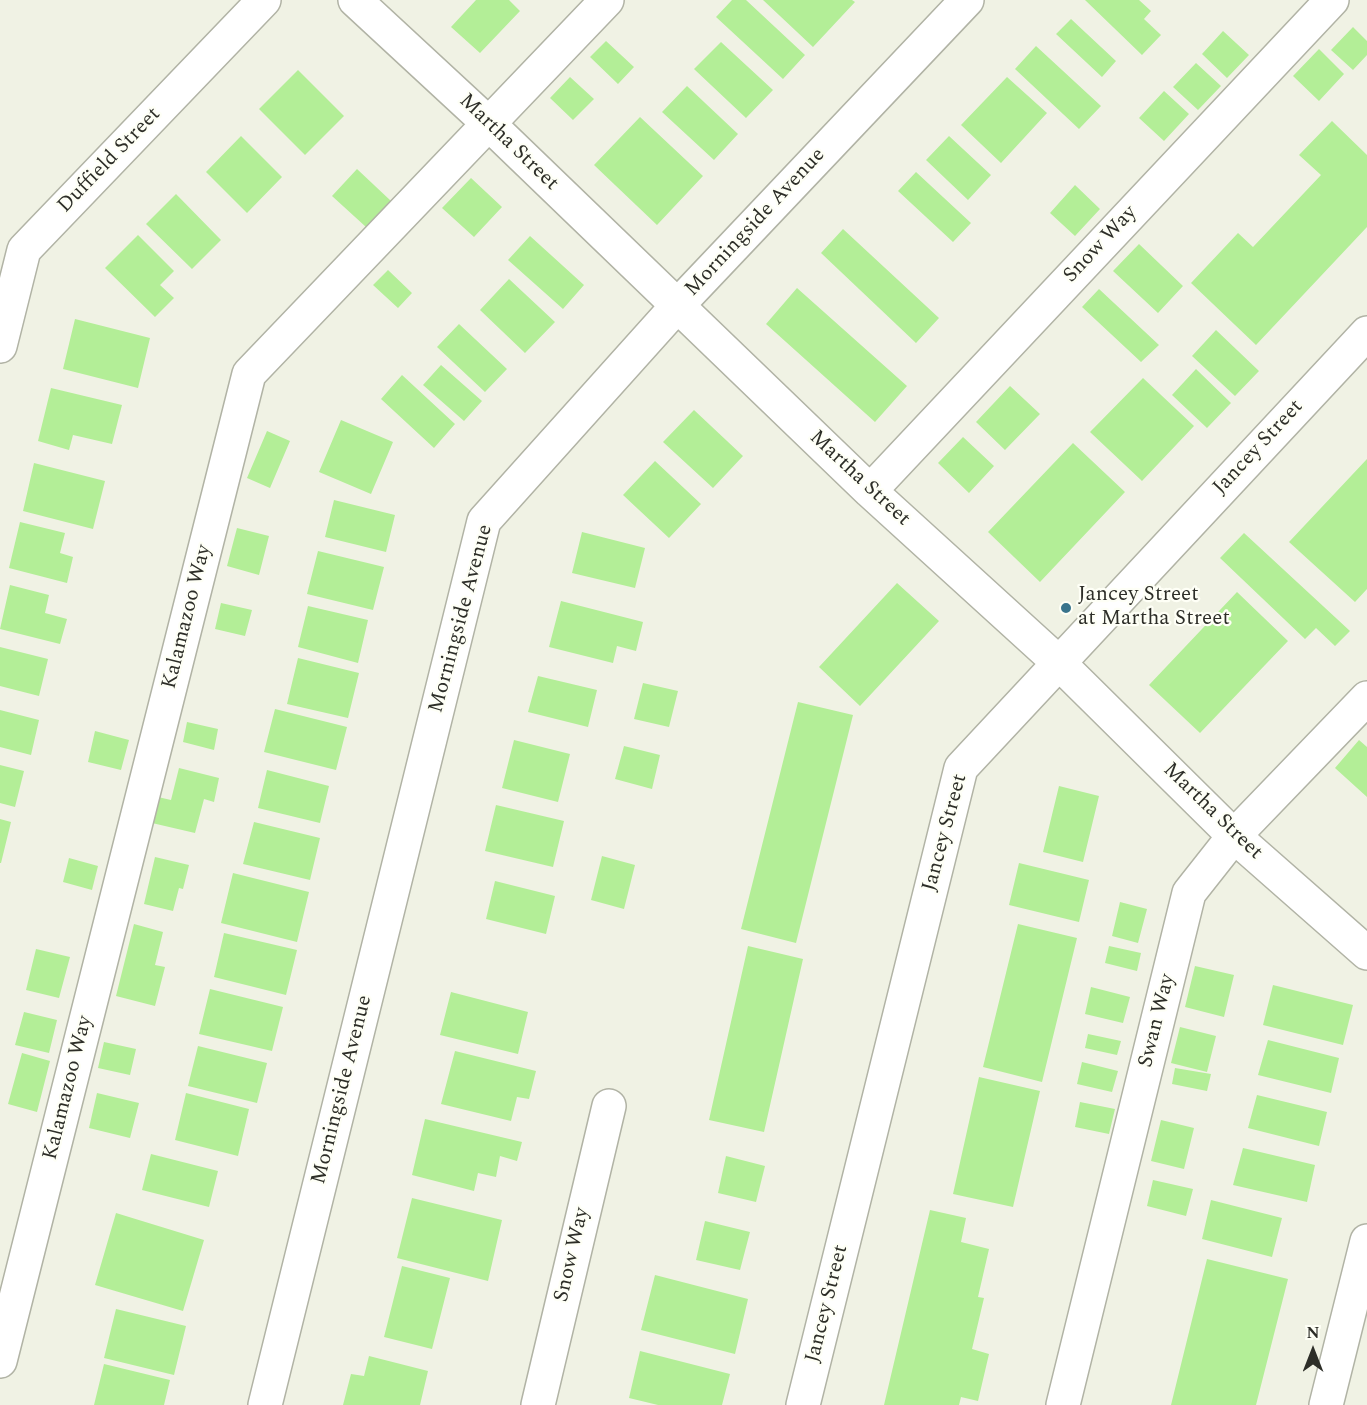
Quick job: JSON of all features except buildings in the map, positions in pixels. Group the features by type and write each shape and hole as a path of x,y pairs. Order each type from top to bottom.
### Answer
{"street":[{"name":"Duffield Street","path":"0,346 24,250 264,0"},
{"name":"Martha Street","path":"355,0 489,124 870,491 1059,663 1234,836 1367,953"},
{"name":"Kalamazoo Way","path":"0,1361 249,374 607,0"},
{"name":"Morningside Avenue","path":"265,1405 484,521 677,306 967,0"},
{"name":"Snow Way","path":"870,491 1332,0"},
{"name":"Jancey Street","path":"802,1405 961,768 1367,333"},
{"name":"Swan Way","path":"1063,1405 1189,893 1234,836 1367,698"},
{"name":"Snow Way","path":"538,1405 609,1106"},
{"path":"1326,1405 1367,1241"}],"place":[{"name":"Jancey Street at Martha Street","path":"1066,608"}]}
